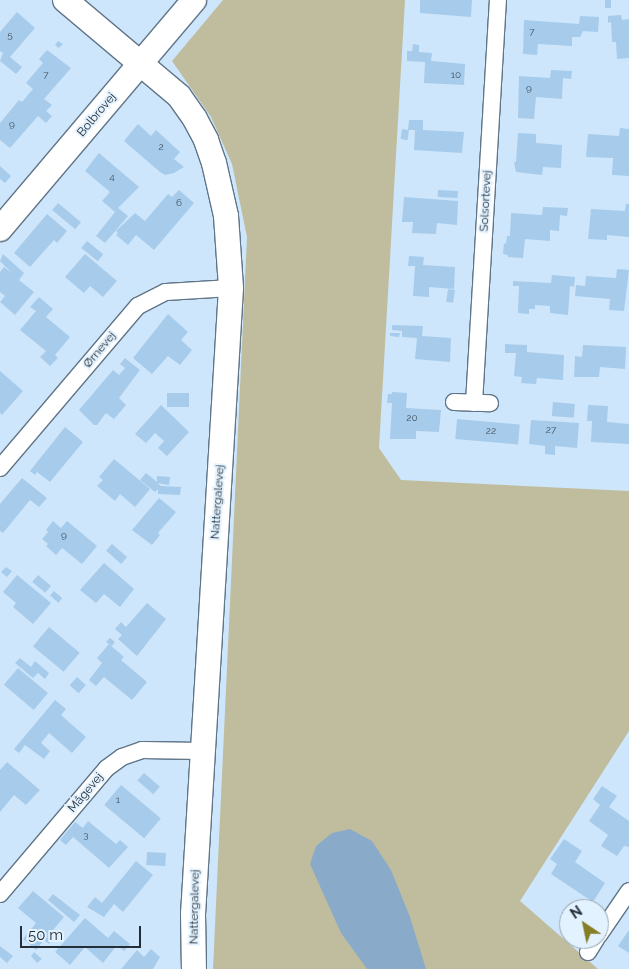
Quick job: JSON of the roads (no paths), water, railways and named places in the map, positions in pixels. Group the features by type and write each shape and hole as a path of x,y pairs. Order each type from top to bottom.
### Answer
{"street":[{"name":"Nattergalevej","path":"65,0 179,96 195,118 206,140 214,163 226,216 231,288 193,914 194,969"},
{"name":"Bolbrovej","path":"0,229 194,0"},
{"name":"Solsortevej","path":"454,402 482,403 498,0"},
{"name":"Ørnevej","path":"0,468 138,306 166,292 231,288"},
{"name":"Mågevej","path":"0,894 107,768 122,757 142,750 202,751"},
{"path":"609,920 629,891"}],"water":[{"path":"350,829 372,841 391,870 410,917 426,969 367,969 341,933 310,864 316,846 332,833"}]}
